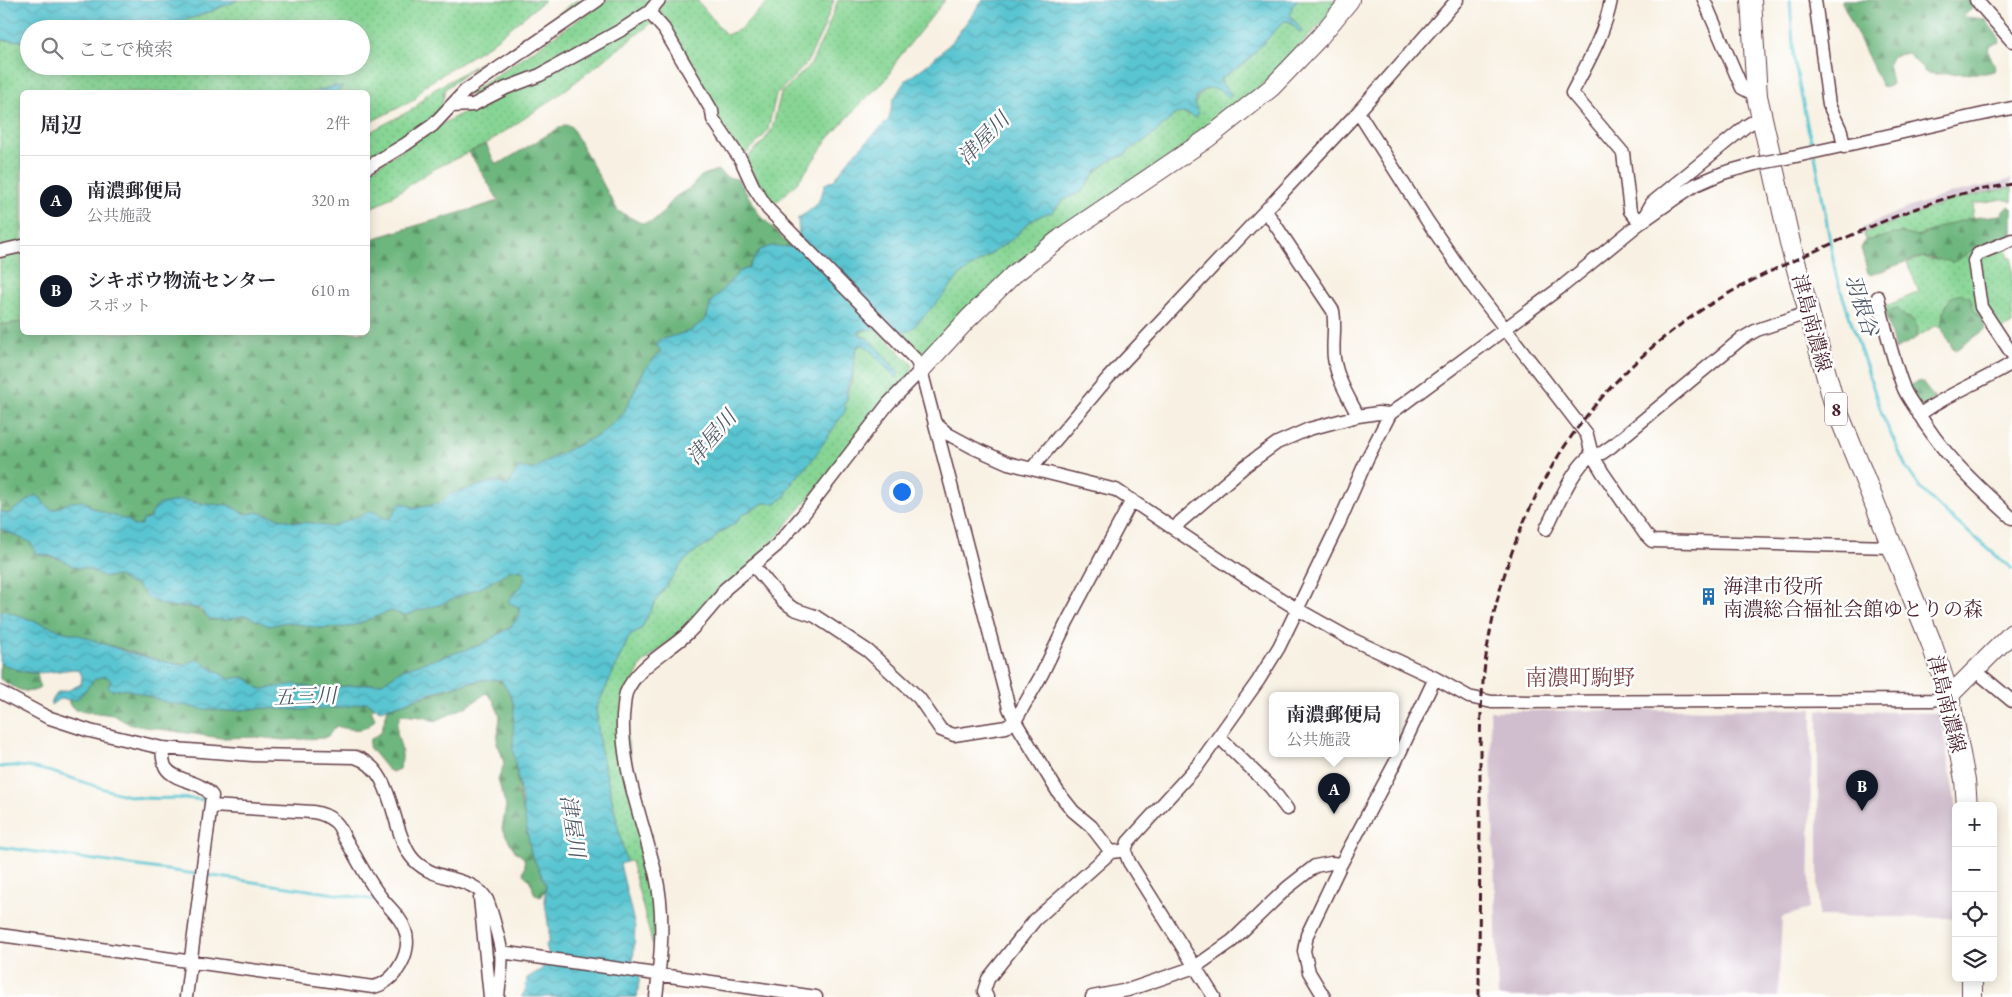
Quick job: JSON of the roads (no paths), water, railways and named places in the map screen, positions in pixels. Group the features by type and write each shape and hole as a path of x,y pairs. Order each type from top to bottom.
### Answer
{"main road":[{"name":"津島南濃線","path":"1752,0 1757,96 1791,247 1834,403 1931,642 1949,696 1965,780 1967,802"},
{"path":"1972,982 1972,997"}],"street":[{"path":"370,166 433,125 465,91 598,0"},
{"path":"451,106 473,105 506,88 540,75 623,29 649,12 659,0"},
{"path":"656,997 661,931 659,896 656,876 633,793 625,754 623,732 626,694 635,679 647,666 688,633 725,589 776,546 802,516 918,365 1013,276 1066,234 1208,138 1270,88 1319,38 1350,0"},
{"path":"1032,468 1108,378 1358,112 1457,0"},
{"path":"1611,0 1592,55 1572,93 1623,153 1630,211 1640,223"},
{"path":"1704,0 1742,88 1757,96"},
{"path":"1815,0 1829,104 1841,131 1839,148"},
{"path":"1976,0 2012,41"},
{"path":"649,12 664,29 712,111 713,119 741,160 753,186 768,209 918,365 935,423 1009,708 1058,792 1073,811 1091,826 1111,852"},
{"path":"1214,997 1129,862 1125,851 1128,842 1199,764 1220,737 1279,647 1390,414 1505,329 1640,223 1695,185 1723,173 1755,164 1839,148 2012,108"},
{"path":"1358,112 1428,222 1505,329 1577,420 1587,435 1592,455 1603,473 1645,534 1652,541 1892,547"},
{"path":"1640,223 1652,203 1746,126 1761,117"},
{"path":"1266,211 1315,282 1333,312 1335,325 1334,357 1337,373 1358,416"},
{"path":"2012,240 1978,254 1974,260 1981,307 2012,354"},
{"path":"0,251 20,246"},
{"path":"1878,297 1905,390 1919,415 1930,433 1965,475 2012,518"},
{"path":"1546,529 1584,459 1612,446 1741,339 1757,330 1810,312"},
{"path":"1919,415 1931,406 2012,363"},
{"path":"1175,529 1180,522 1245,466 1277,443 1309,429 1358,416 1378,413 1390,414"},
{"path":"935,423 948,434 1008,463 1116,490 1247,578 1297,609 1347,637 1435,678 1469,697 1492,702 1934,700 1949,696 2011,636"},
{"path":"754,565 782,601 794,609 816,616 868,651 919,698 941,730 954,735 1006,727 1015,721 1042,674 1067,622 1132,500"},
{"path":"1976,671 2012,701"},
{"path":"1399,754 1435,678"},
{"path":"0,692 47,717 90,731 162,748 253,755 343,756 362,759 376,769 381,776 402,840 410,855 418,864 436,875 472,885 480,891 487,901 506,952 498,997"},
{"path":"1220,737 1287,808"},
{"path":"162,748 163,762 166,769 176,776 207,788 212,796 186,997"},
{"path":"1324,997 1310,972 1304,951 1307,935 1341,864 1398,757"},
{"path":"0,935 373,987 381,986 387,981 403,962 406,931 400,920 379,895 336,822 320,813 313,812 212,806"},
{"path":"986,997 984,991 988,979 1035,920 1111,852 1125,851"},
{"path":"1092,997 1128,990 1195,967 1232,941 1287,888 1315,866 1331,862 1341,864"},
{"path":"480,891 490,997"},
{"path":"506,952 816,997"}],"water":[{"path":"0,0 238,0 185,20 20,20 20,41 0,40"},
{"path":"983,0 1298,0 1293,4 1290,15 1302,31 1300,33 1289,21 1284,21 1245,63 1221,78 1221,83 1232,95 1229,98 1214,88 1204,90 1197,97 1194,104 1199,113 1195,118 1186,113 1176,114 1148,139 1129,150 1126,155 1113,159 1098,169 1081,192 1062,201 1053,212 1044,214 1028,223 1015,237 959,276 911,330 899,334 873,329 860,331 860,335 869,339 899,373 896,378 865,345 858,346 855,352 853,374 847,388 847,399 844,402 846,410 812,460 793,481 784,498 775,503 764,503 742,515 737,522 719,533 710,543 698,549 683,562 655,602 641,629 630,635 596,709 600,747 626,862 620,864 635,927 633,966 640,975 637,997 521,997 525,991 527,978 542,969 549,956 546,945 549,941 549,930 545,902 546,884 531,853 513,751 514,704 501,680 487,680 457,685 380,710 367,702 345,707 302,710 263,708 228,711 201,709 166,702 126,689 111,690 108,687 111,680 105,676 95,679 76,700 59,699 51,705 58,692 69,690 81,684 82,676 79,671 74,669 37,673 20,670 0,663 0,611 9,612 127,652 161,661 185,665 199,660 229,679 243,677 250,680 258,688 263,689 295,684 316,689 382,683 403,669 481,645 511,627 519,614 519,607 509,603 509,600 521,587 525,576 524,571 511,570 486,585 439,605 403,615 391,611 349,627 319,628 286,622 269,626 247,616 226,620 210,619 200,609 187,606 173,607 163,605 147,597 137,585 128,583 119,576 104,577 88,569 75,567 61,559 36,553 30,542 0,529 0,511 8,514 36,495 53,510 71,502 84,501 105,513 129,520 133,526 142,525 143,520 149,519 155,508 160,504 183,500 202,504 230,505 242,513 257,512 294,522 313,523 331,527 371,511 388,519 393,515 398,504 403,503 415,508 439,504 450,494 495,481 508,486 518,468 532,470 559,454 601,434 623,414 645,369 661,351 656,345 659,340 690,331 706,319 711,302 739,272 748,268 760,250 771,246 791,247 799,239 798,218 816,205 825,184 834,180 852,156 889,119 893,100 905,81 928,64 951,43"},
{"path":"334,86 343,87 339,90 321,90"}],"waterway":[{"name":"羽根谷","path":"1790,0 1794,59 1808,129 1814,149"},
{"name":"羽根谷","path":"1815,155 1836,276 1883,417 1906,467 1921,489 1947,514 2012,569"},
{"path":"0,767 33,768 135,797 192,798 208,801"},
{"path":"0,847 196,874"},
{"path":"206,875 376,900"}],"railway":[{"path":"1479,997 1480,734 1482,691 1487,649 1503,579 1520,531 1541,487 1565,445 1595,406 1628,370 1665,337 1721,298 1782,266 1902,214 1955,196 2012,184"}],"place":[{"name":"海津市役所 南濃総合福祉会館ゆとりの森","path":"1709,597"},
{"name":"シキボウ物流センター","path":"1862,811"},
{"name":"南濃郵便局","path":"1334,814"}],"district":[{"name":"南濃町駒野","path":"1580,677"}],"water label":[{"name":"津屋川","path":"983,138"},
{"name":"津屋川","path":"711,437"},
{"name":"五三川","path":"305,696"},
{"name":"津屋川","path":"573,826"}]}
